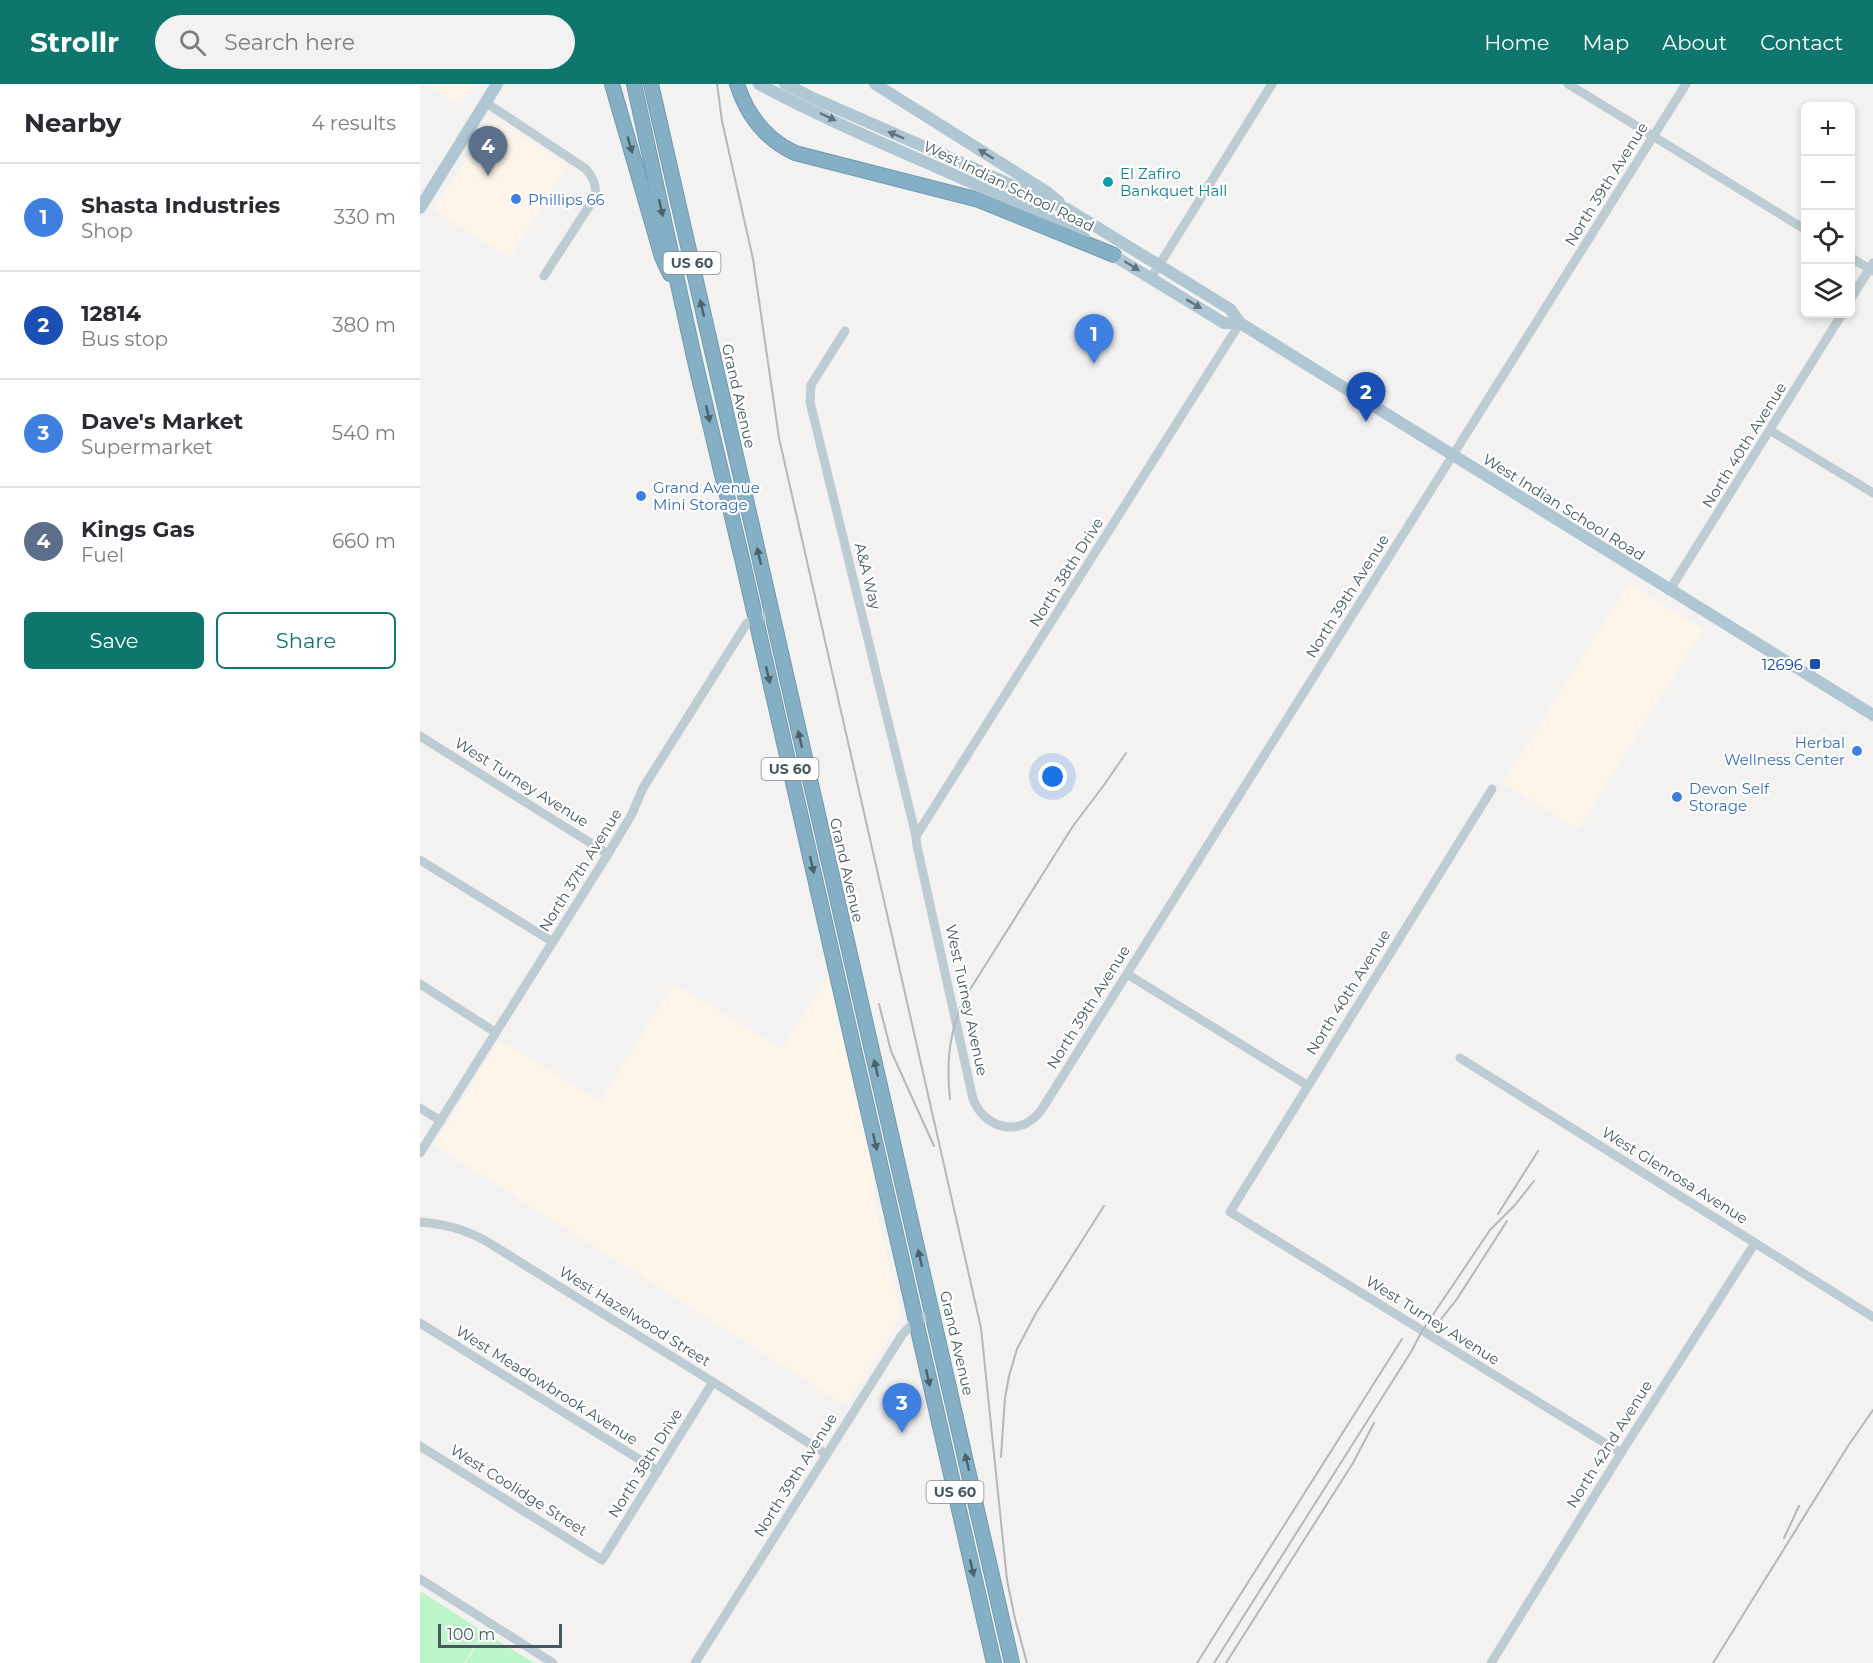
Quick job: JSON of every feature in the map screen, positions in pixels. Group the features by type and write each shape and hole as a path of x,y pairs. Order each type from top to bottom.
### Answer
{"highway":[{"name":"US 60","path":"634,84 694,357 994,1663"},
{"name":"Grand Avenue","path":"651,84 1012,1663"},
{"path":"737,84 746,107 759,126 776,142 795,153 979,200 1114,255"},
{"path":"613,86 662,257 682,302"},
{"path":"644,131 661,127"},
{"path":"694,357 715,365"},
{"path":"834,963 851,959"}],"main road":[{"path":"420,208 497,84"},
{"name":"West Indian School Road","path":"759,84 813,98 1069,210 1230,309 1240,323 1669,591 1873,715"},
{"path":"875,84 1047,192 1069,210"},
{"name":"West Indian School Road","path":"780,88 1054,221 1224,323 1240,323"}],"street":[{"path":"1150,278 1272,84"},
{"path":"1568,84 1801,227"},
{"name":"North 39th Avenue","path":"1032,1122 1686,84"},
{"path":"485,102 586,169 595,183 595,196 544,276"},
{"path":"1855,260 1872,268 1855,294"},
{"name":"North 40th Avenue","path":"1669,591 1840,318"},
{"name":"North 38th Drive","path":"916,836 1240,323"},
{"name":"A&A Way","path":"845,331 811,386 810,402 916,836"},
{"path":"1771,431 1873,493"},
{"path":"754,618 772,614"},
{"name":"North 37th Avenue","path":"420,1153 608,854 632,814 643,788 747,623 754,618"},
{"name":"West Turney Avenue","path":"420,736 608,854"},
{"name":"North 40th Avenue","path":"1230,1212 1492,789"},
{"name":"West Turney Avenue","path":"916,836 976,1107 987,1118 1000,1125 1018,1127 1032,1122"},
{"path":"420,860 553,942"},
{"path":"1127,974 1307,1085"},
{"path":"420,984 495,1032"},
{"name":"West Glenrosa Avenue","path":"1460,1058 1873,1317"},
{"path":"420,1108 441,1121"},
{"name":"West Turney Avenue","path":"1230,1212 1621,1453"},
{"name":"West Hazelwood Street","path":"420,1222 440,1223 462,1229 480,1238 826,1454"},
{"name":"North 42nd Avenue","path":"1491,1663 1755,1243"},
{"path":"915,1320 933,1315"},
{"name":"North 39th Avenue","path":"695,1663 902,1335 915,1320"},
{"name":"West Meadowbrook Avenue","path":"420,1323 658,1471"},
{"name":"North 38th Drive","path":"602,1560 713,1382"},
{"name":"West Coolidge Street","path":"420,1446 602,1560"},
{"path":"420,1579 553,1663"}],"shaded area":[{"path":"425,84 474,84 461,106"},
{"path":"495,119 567,165 510,258 434,210 490,122"},
{"path":"1629,584 1703,629 1578,829 1503,783"},
{"path":"828,976 873,1169 875,1205 900,1314 893,1332 845,1405 434,1145 500,1040 600,1102 674,984 782,1049"}],"green space":[{"path":"420,1591 484,1632 464,1663 420,1663"},
{"path":"485,1633 534,1663 465,1663"}],"railway":[{"path":"717,84 722,121 753,259 779,438 981,1328 1007,1580 1027,1663"},
{"path":"950,1099 948,1073 950,1048 955,1023 964,999 1073,826 1126,753"},
{"path":"879,1004 891,1051 934,1146"},
{"path":"1498,1214 1538,1151"},
{"path":"1214,1663 1411,1352 1422,1331 1490,1230 1515,1205 1534,1181"},
{"path":"1001,1457 1005,1398 1017,1349 1036,1313 1104,1206"},
{"path":"1438,1323 1457,1299 1507,1221"},
{"path":"1197,1663 1402,1339"},
{"path":"1713,1663 1848,1446 1873,1410"},
{"path":"1226,1663 1353,1463 1374,1423"},
{"path":"1784,1538 1799,1506"}],"place":[{"name":"Kings Gas","path":"488,176"},
{"name":"El Zafiro Bankquet Hall","path":"1108,182"},
{"name":"Phillips 66","path":"516,199"},
{"name":"Shasta Industries","path":"1094,364"},
{"name":"12814","path":"1366,422"},
{"name":"Grand Avenue Mini Storage","path":"641,496"},
{"name":"12696","path":"1815,664"},
{"name":"Herbal Wellness Center","path":"1857,751"},
{"name":"Devon Self Storage","path":"1677,797"},
{"name":"Dave's Market","path":"902,1433"}]}
